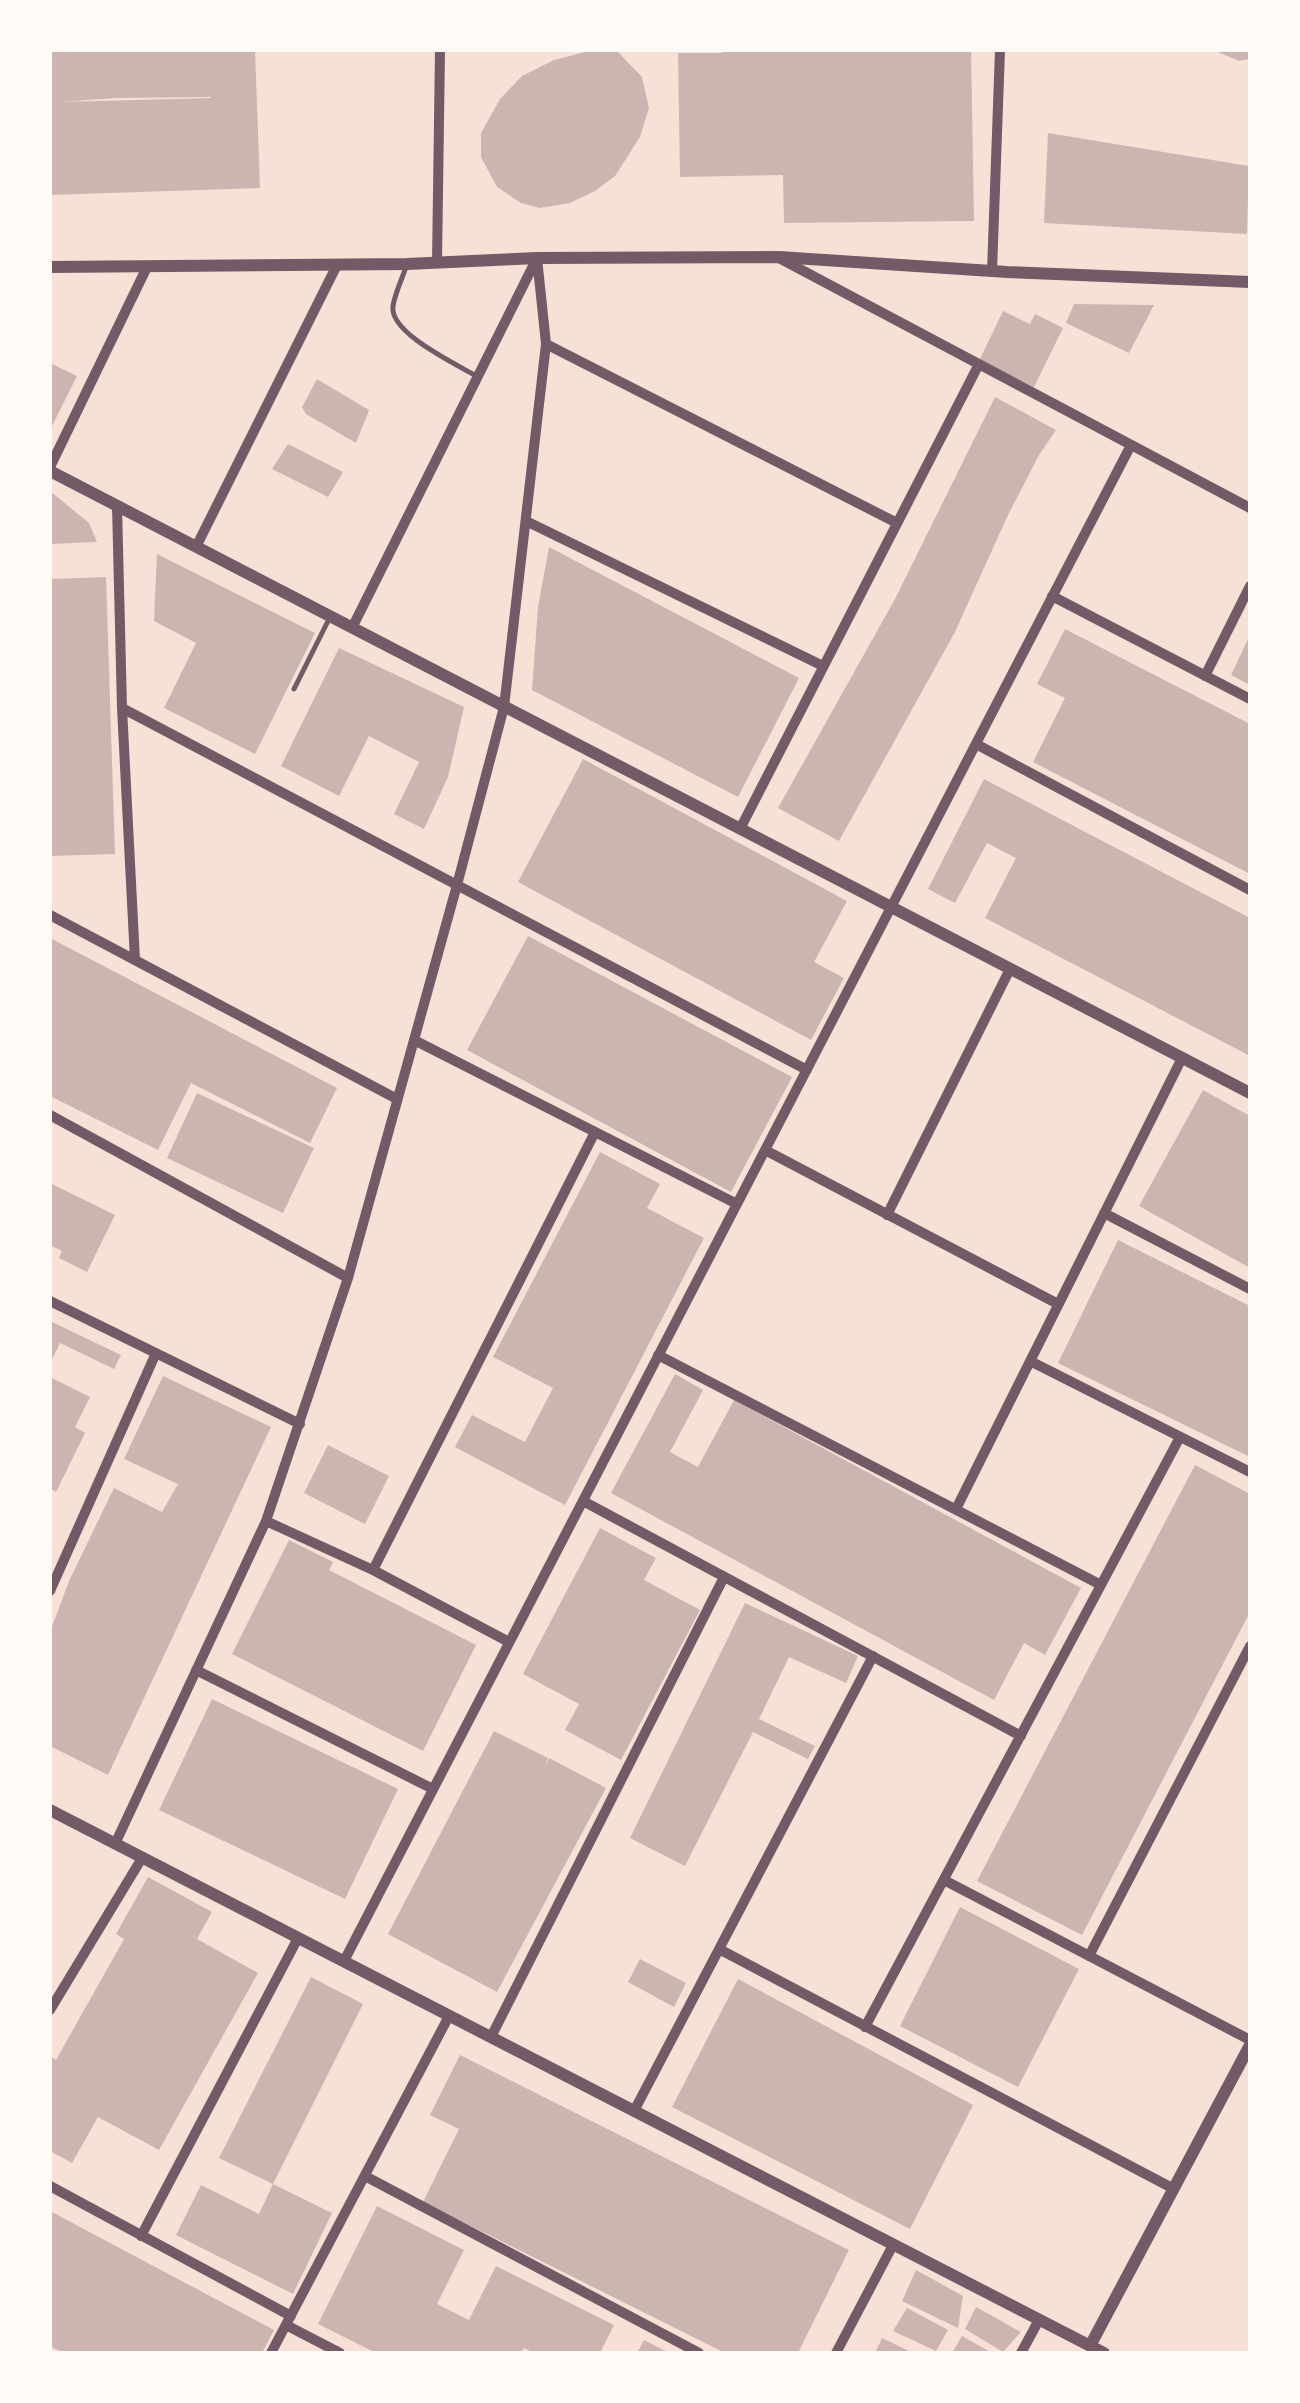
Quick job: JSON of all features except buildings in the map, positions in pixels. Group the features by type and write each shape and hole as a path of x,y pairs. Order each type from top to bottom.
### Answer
{"street":[{"path":"437,263 440,50"},
{"path":"992,272 1000,50"},
{"path":"778,257 1250,508"},
{"path":"50,267 778,257 992,272 1250,282"},
{"path":"115,1844 266,1521 348,1278 457,885 504,706 546,344 537,258"},
{"path":"352,628 537,258"},
{"path":"196,547 337,265"},
{"path":"147,267 50,469 1250,1093"},
{"path":"546,344 897,523"},
{"path":"740,828 980,364"},
{"path":"344,1961 1131,445"},
{"path":"117,506 122,708 136,960"},
{"path":"526,521 824,666"},
{"path":"1205,676 1250,586"},
{"path":"1052,596 1250,700"},
{"path":"122,708 807,1070"},
{"path":"976,744 1250,890"},
{"path":"50,915 397,1099"},
{"path":"887,1214 1010,968"},
{"path":"414,1040 736,1204"},
{"path":"956,1509 1182,1058"},
{"path":"50,1115 348,1278"},
{"path":"373,1570 594,1134"},
{"path":"765,1150 1058,1304"},
{"path":"1104,1213 1250,1289"},
{"path":"50,1302 300,1424"},
{"path":"50,1591 156,1354"},
{"path":"658,1355 1101,1586"},
{"path":"1030,1362 1250,1472"},
{"path":"865,2027 1180,1437"},
{"path":"582,1501 1021,1736"},
{"path":"266,1521 373,1570 509,1642"},
{"path":"490,2037 724,1577"},
{"path":"1089,1956 1248,1654"},
{"path":"634,2111 872,1656"},
{"path":"196,1670 433,1790"},
{"path":"50,1810 1104,2353"},
{"path":"50,2010 142,1858"},
{"path":"944,1880 1250,2042 1090,2346"},
{"path":"141,2236 298,1938"},
{"path":"719,1949 1174,2189"},
{"path":"272,2353 450,2016"},
{"path":"365,2176 699,2353"},
{"path":"50,2186 289,2320 340,2353"},
{"path":"836,2353 893,2244"},
{"path":"1021,2353 1038,2320"}],"lane":[{"path":"407,264 392,308 395,322 478,377"},
{"path":"294,689 330,617"}]}
